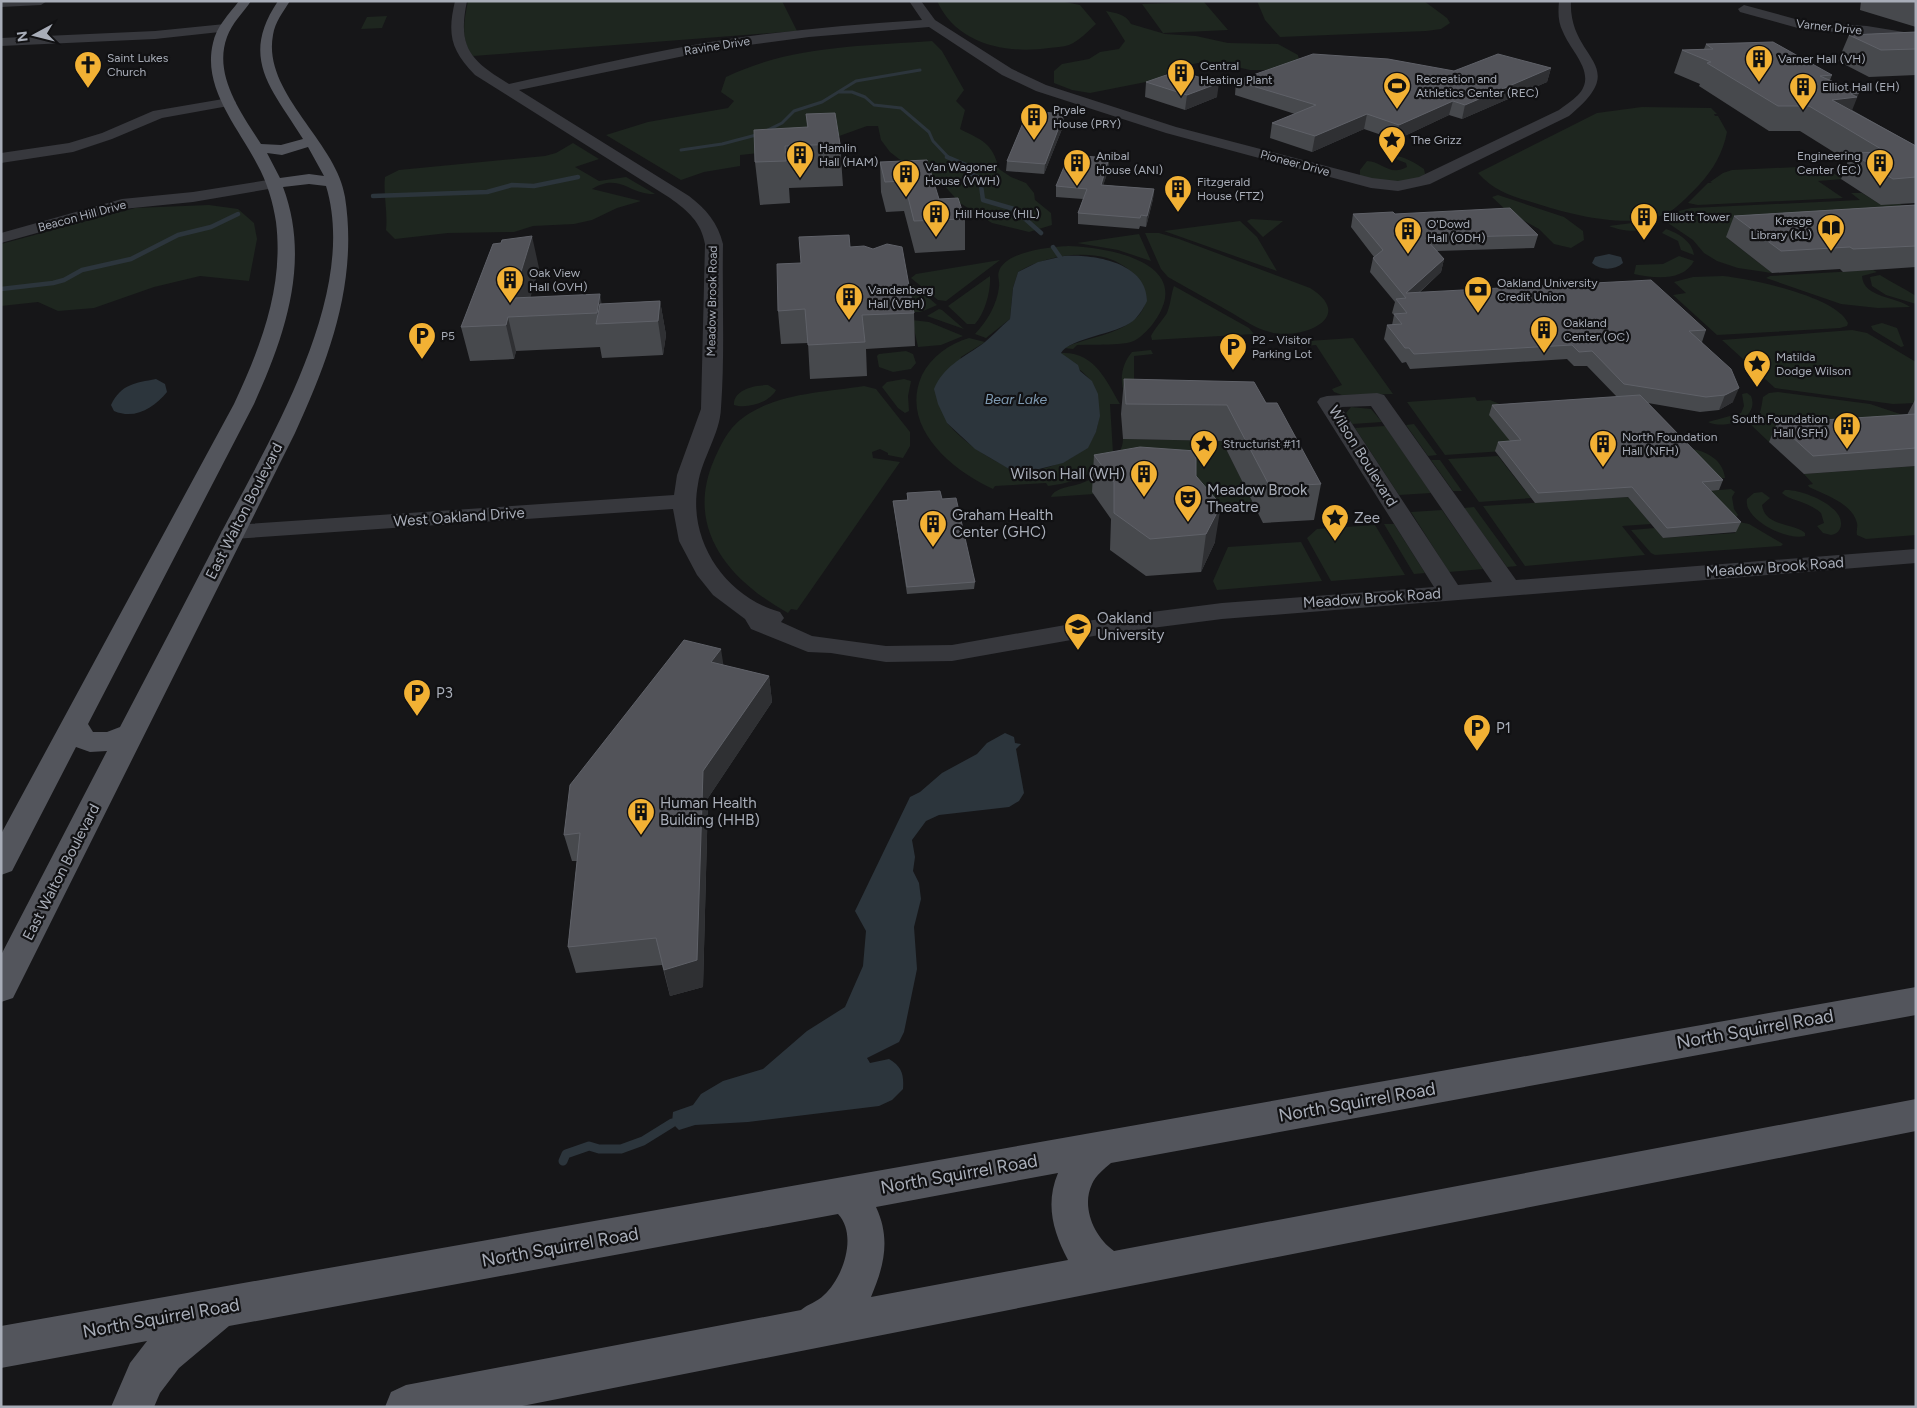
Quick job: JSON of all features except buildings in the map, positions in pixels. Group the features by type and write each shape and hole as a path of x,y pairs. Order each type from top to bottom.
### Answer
{"main road":[{"path":"1,863 188,513 258,374 276,325 286,270 286,235 277,192 256,148 231,105 218,70 218,46 224,32 245,1"},
{"name":"East Walton Boulevard","path":"1,988 301,399 327,335 337,293 341,262 340,213 334,182 312,141 269,70 265,40 274,17 284,1"},
{"path":"256,148 282,150 312,141"},
{"path":"277,192 309,179 334,182"},
{"path":"75,726 79,738 94,742 113,740 132,733"},
{"name":"North Squirrel Road","path":"1,1347 1916,1001"},
{"path":"406,1407 1916,1114"},
{"path":"1102,1148 1080,1169 1073,1181 1069,1201 1072,1224 1079,1241 1091,1258 1109,1272"},
{"path":"811,1327 839,1309 854,1289 863,1266 866,1244 864,1225 858,1208 844,1195"},
{"path":"132,1407 146,1376 165,1351 189,1330 222,1308"}],"street":[{"path":"1,3 41,1"},
{"name":"Meadow Brook Road","path":"461,1 456,28 458,45 475,67 506,89 690,204 703,216 712,232 714,244 711,409 704,438 690,470 684,501 687,531 697,555 722,588 754,613 760,623 796,640 808,644 831,645 886,654 952,653 1189,614 1916,556"},
{"name":"Pioneer Drive","path":"915,1 931,23 1007,72 1062,96 1171,130 1337,175 1371,183 1398,186 1424,181 1564,113 1585,98 1592,83 1591,70 1566,28 1562,14 1565,1"},
{"name":"Varner Drive","path":"1744,9 1805,26 1867,30 1916,38"},
{"name":"Ravine Drive","path":"506,89 630,61 708,46 790,36 931,23"},
{"path":"1,42 224,32"},
{"path":"1,158 45,153 73,147 128,128 178,114 231,105"},
{"path":"1,169 70,158 138,140 140,134 128,128"},
{"name":"Beacon Hill Drive","path":"1,238 122,204 277,192"},
{"name":"Wilson Boulevard","path":"1450,592 1327,402 1377,399 1509,588"},
{"name":"West Oakland Drive","path":"233,532 684,501"}],"shaded area":[{"path":"468,1 782,1 797,31 473,56 466,43 464,30"},
{"path":"937,1 1060,1 1080,5 1096,24 1067,46 1033,50 1000,47 970,37 957,28 946,16"},
{"path":"1257,1 1424,1 1447,18 1450,23 1441,29 1426,31 1280,37 1265,20"},
{"path":"1204,2 1228,30 1163,33 1142,4"},
{"path":"1106,11 1123,16 1131,24 1165,34 1196,36 1228,43 1278,44 1298,55 1300,65 1277,70 1250,70 1228,65 1198,63 1178,67 1156,80 1090,93 1072,90 1054,83 1054,71 1062,64 1089,59 1100,52 1119,49 1125,41"},
{"path":"387,16 382,28 361,29 367,17"},
{"path":"932,41 942,51 964,90 956,101 965,110 960,129 986,143 993,153 999,169 1011,177 1026,183 1034,193 1035,200 1051,213 1052,225 1029,232 992,223 960,203 940,181 921,176 890,152 881,140 878,126 867,126 806,148 740,155 740,166 704,172 681,180 606,135 648,122 728,108 734,101 721,92 726,77 775,59 801,53 853,46"},
{"path":"1642,107 1711,108 1717,114 1714,114 1718,116 1727,132 1720,154 1704,179 1675,208 1657,217 1624,221 1606,220 1571,213 1506,194 1478,173 1597,113"},
{"path":"573,143 599,159 575,167 599,181 626,177 655,194 638,191 617,183 602,184 592,189 641,201 617,208 592,220 574,224 533,226 514,232 448,233 395,239 386,230 385,177 399,170 545,156 556,153"},
{"path":"1395,156 1407,159 1424,169 1425,174 1410,181 1402,182 1360,177 1360,170 1367,161 1395,170 1407,167 1406,163 1393,158"},
{"path":"1821,166 1843,179 1818,181 1843,198 1698,205 1688,203 1708,183 1712,183 1710,182 1723,173 1732,170"},
{"path":"1851,193 1862,193 1878,203 1896,202 1916,212 1727,238 1772,273 1738,268 1717,261 1704,253 1693,240 1668,223 1679,211 1691,208 1860,200"},
{"path":"1498,195 1564,217 1583,231 1584,240 1571,248 1554,244 1539,229 1508,212 1492,197"},
{"path":"209,205 238,209 254,223 257,239 249,281 200,276 154,287 94,308 58,311 38,302 1,306 1,244 135,208"},
{"path":"1251,219 1283,221 1263,237 1247,221"},
{"path":"1240,221 1257,237 1277,271 1164,231"},
{"path":"1632,223 1653,225 1638,231 1609,226"},
{"path":"1666,229 1684,238 1693,250 1694,255 1681,250 1678,241 1662,233"},
{"path":"1145,233 1159,233 1179,239 1310,288 1323,299 1328,309 1326,317 1319,325 1296,333 1282,334 1255,327 1168,277 1161,269"},
{"path":"1139,234 1151,261 1118,250 1077,243"},
{"path":"1068,246 1121,254 1139,261 1154,270 1163,282 1165,297 1158,316 1143,335 1131,342 1125,343 1077,345 1073,349 1064,348 1124,327 1141,313 1145,303 1142,284 1127,268 1107,258 1084,255 1061,256 1049,259 1018,272 1013,288 1010,319 986,338 975,334 984,324 994,306 999,287 998,273 1003,264 1030,251"},
{"path":"1679,256 1694,261 1683,272 1667,277 1650,277 1634,274 1636,265 1663,264"},
{"path":"1000,260 946,301 938,300 911,278 916,274"},
{"path":"1873,270 1877,272 1862,276 1868,289 1910,307 1878,308 1841,304 1766,278 1770,276"},
{"path":"1880,275 1916,296 1916,304 1886,295 1872,286 1870,277"},
{"path":"990,276 988,295 982,314 975,324 967,324 948,306"},
{"path":"1723,276 1772,285 1811,297 1840,313 1848,323 1847,326 1840,328 1717,335 1673,295 1686,293 1674,282 1693,277"},
{"path":"905,282 915,286 937,305 921,312 911,312"},
{"path":"1174,286 1249,328 1254,334 1152,340 1151,336 1167,313"},
{"path":"939,309 942,310 964,329 927,316"},
{"path":"912,320 929,322 963,336 941,345 918,347"},
{"path":"1882,323 1897,328 1904,346 1901,347 1873,330 1871,326"},
{"path":"1852,330 1867,333 1916,362 1916,403 1893,404 1775,388 1722,340"},
{"path":"969,338 985,342 961,357 947,423 974,448 1015,472 1022,473 1058,464 1079,453 1088,445 1098,426 1099,413 1094,387 1084,373 1061,353 1082,357 1090,362 1104,377 1120,404 1110,404 1113,453 1092,472 1067,483 1048,486 1046,483 995,486 993,489 961,470 933,444 923,428 917,412 917,394 922,375 930,362 954,344"},
{"path":"1353,338 1393,394 1342,395 1334,392 1332,389 1342,385 1316,345 1303,346 1308,341"},
{"path":"1151,350 1153,354 1134,356 1134,405 1128,400 1122,386 1124,365 1132,352"},
{"path":"906,351 913,354 916,363 911,369 893,372 879,367 877,356 879,354"},
{"path":"904,379 911,381 908,396 909,411 905,413 898,408 882,387 887,382"},
{"path":"768,385 776,390 773,395 763,402 745,406 734,405 737,395 746,389"},
{"path":"864,386 876,389 910,432 910,446 903,458 888,455 888,453 880,449 872,452 873,458 900,462 797,610 791,609 788,613 748,585 731,569 718,550 709,530 705,509 706,485 714,460 732,428 750,413 763,406 805,394"},
{"path":"1778,392 1870,404 1906,416 1916,432 1769,442 1749,423 1758,416 1763,397 1769,393"},
{"path":"1747,393 1751,396 1752,404 1746,416 1739,421 1723,425 1708,422 1741,413 1744,406 1742,394"},
{"path":"1475,397 1477,401 1490,400 1502,405 1505,414 1490,415 1518,450 1445,455 1407,402"},
{"path":"1351,407 1371,409 1382,422 1352,424 1346,413"},
{"path":"1414,424 1437,455 1428,456 1406,425"},
{"path":"1385,426 1431,493 1399,495 1355,428"},
{"path":"1123,439 1222,441 1254,505 1191,510 1092,492 1094,494 1051,497 1056,491 1089,480 1109,466 1119,453"},
{"path":"1679,448 1694,449 1708,454 1720,464 1725,478 1709,480"},
{"path":"1498,456 1531,498 1479,502 1448,459"},
{"path":"1431,460 1440,460 1462,491 1453,491"},
{"path":"1916,466 1916,535 1866,539 1857,535 1857,523 1850,510 1837,500 1809,487 1808,485 1813,484 1804,474"},
{"path":"1731,489 1735,492 1732,497 1734,509 1738,515 1735,518 1697,492"},
{"path":"1785,490 1810,495 1828,505 1840,517 1841,526 1837,533 1831,535 1823,533 1817,526 1824,523 1821,513 1811,506 1785,496 1782,493"},
{"path":"1762,492 1770,498 1762,505 1768,517 1780,524 1800,530 1805,533 1805,536 1797,537 1778,532 1759,521 1752,514 1748,507 1747,499 1754,493"},
{"path":"1628,497 1651,524 1622,526 1645,555 1525,566 1483,506"},
{"path":"1474,507 1517,566 1507,567 1464,508"},
{"path":"1442,510 1483,569 1449,572 1411,512"},
{"path":"1739,522 1749,524 1783,544 1781,546 1655,555 1651,553 1631,530 1655,528 1663,538 1735,533"},
{"path":"1384,524 1394,524 1425,573 1414,574"},
{"path":"1375,525 1405,575 1331,581 1307,538 1317,529"},
{"path":"1301,542 1322,581 1217,590 1213,581 1228,547"}],"water":[{"path":"1609,254 1621,257 1623,263 1608,269 1592,263 1595,257"},
{"name":"Bear Lake","path":"1064,256 1103,259 1128,269 1138,277 1145,288 1147,301 1133,321 1116,329 1074,343 1061,353 1078,365 1080,371 1092,381 1098,394 1100,416 1096,432 1088,448 1063,463 1016,473 975,449 947,423 938,404 934,389 948,369 985,342 1010,319 1013,288 1018,272 1038,262"},
{"path":"156,379 165,384 167,392 156,403 137,413 129,414 114,411 111,405 124,389 135,383"},
{"path":"1005,733 1014,737 1015,743 1021,744 1016,749 1024,793 1019,801 1009,807 939,815 926,821 912,840 915,857 913,871 919,883 921,899 914,927 917,969 904,1032 899,1042 867,1058 870,1063 889,1059 897,1065 903,1079 903,1089 892,1100 879,1106 748,1122 695,1125 679,1130 672,1123 673,1112 693,1105 701,1094 723,1081 763,1069 807,1031 845,1007 863,966 866,931 855,911 910,797 920,792 942,773 977,754 987,743"}],"waterway":[{"path":"681,150 722,144 760,134 782,123 794,111 822,102 856,81 920,70"},
{"path":"840,92 852,92 865,97 874,105 901,108 929,132 933,141 949,158"},
{"path":"949,158 966,165 969,173 980,178 983,200 1014,209 1041,233"},
{"path":"373,196 487,192 512,185 534,186 578,177"},
{"path":"1,289 53,283 64,280 82,270 131,259 178,235 211,227 238,214"},
{"path":"1053,247 1060,257"},
{"path":"563,1161 566,1154 589,1146 599,1149 621,1149 643,1141 672,1123"}],"place":[{"name":"Varner Hall (VH)","path":"1759,83"},
{"name":"Saint Lukes Church","path":"88,89"},
{"name":"Central Heating Plant","path":"1181,97"},
{"name":"Recreation and Athletics Center (REC)","path":"1397,110"},
{"name":"Elliot Hall (EH)","path":"1803,111"},
{"name":"Pryale House (PRY)","path":"1034,141"},
{"name":"The Grizz","path":"1392,164"},
{"name":"Hamlin Hall (HAM)","path":"800,179"},
{"name":"Anibal House (ANI)","path":"1077,187"},
{"name":"Engineering Center (EC)","path":"1880,187"},
{"name":"Van Wagoner House (VWH)","path":"906,198"},
{"name":"Fitzgerald House (FTZ)","path":"1178,213"},
{"name":"Hill House (HIL)","path":"936,238"},
{"name":"Elliott Tower","path":"1644,241"},
{"name":"Kresge Library (KL)","path":"1831,252"},
{"name":"O'Dowd Hall (ODH)","path":"1408,255"},
{"name":"Oak View Hall (OVH)","path":"510,304"},
{"name":"Oakland University Credit Union","path":"1478,314"},
{"name":"Vandenberg Hall (VBH)","path":"849,321"},
{"name":"Oakland Center (OC)","path":"1544,354"},
{"name":"P5","path":"422,360"},
{"name":"P2 - Visitor Parking Lot","path":"1233,371"},
{"name":"Matilda Dodge Wilson","path":"1757,388"},
{"name":"South Foundation Hall (SFH)","path":"1847,450"},
{"name":"Structurist #11","path":"1204,468"},
{"name":"North Foundation Hall (NFH)","path":"1603,468"},
{"name":"Wilson Hall (WH)","path":"1144,498"},
{"name":"Meadow Brook Theatre","path":"1188,523"},
{"name":"Zee","path":"1335,542"},
{"name":"Graham Health Center (GHC)","path":"933,548"},
{"name":"Oakland University","path":"1078,651"},
{"name":"P3","path":"417,717"},
{"name":"P1","path":"1477,752"},
{"name":"Human Health Building (HHB)","path":"641,836"}]}
